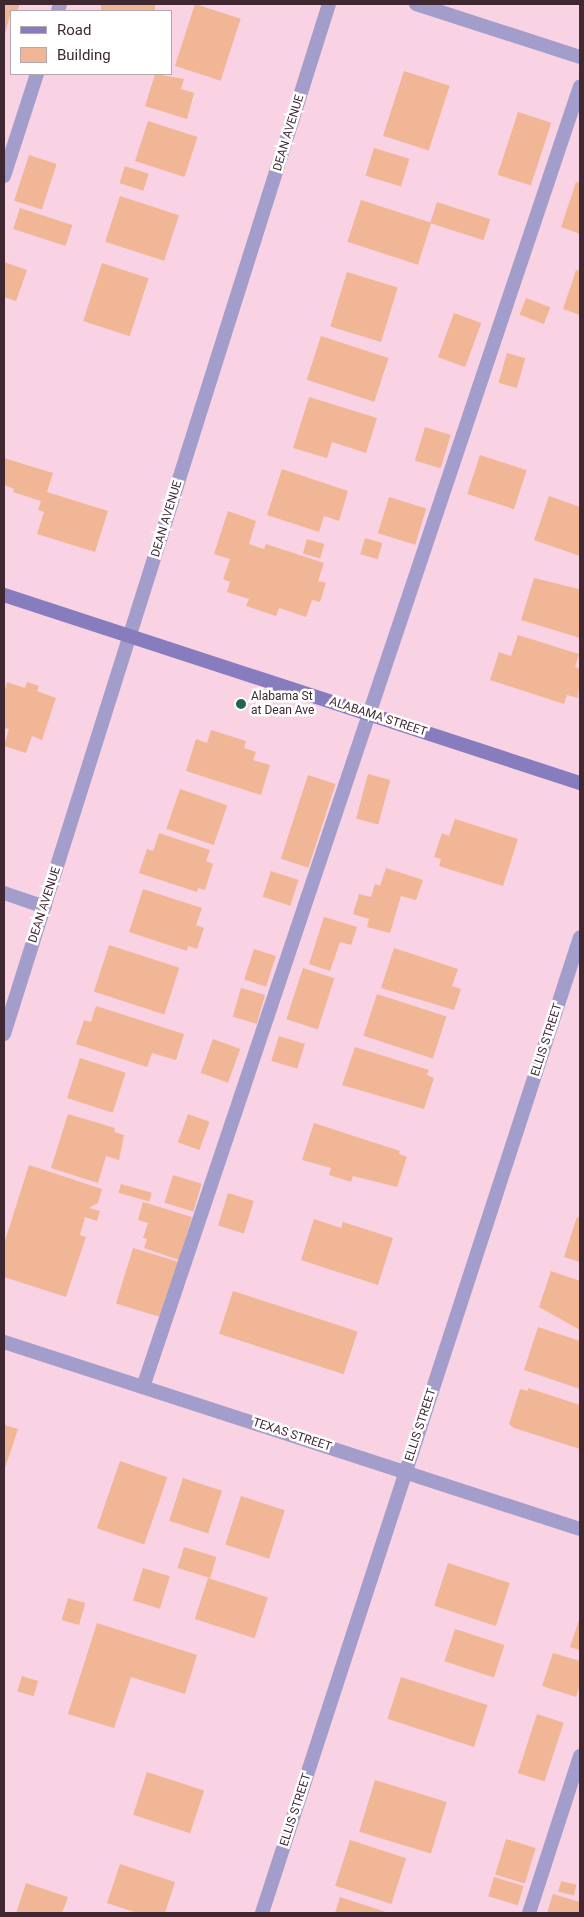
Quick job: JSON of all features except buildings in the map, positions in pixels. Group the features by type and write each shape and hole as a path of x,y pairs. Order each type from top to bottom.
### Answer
{"main road":[{"name":"ALABAMA STREET","path":"4,595 580,783"}],"street":[{"name":"DEAN AVENUE","path":"4,1034 330,4"},
{"path":"416,4 580,57"},
{"path":"4,176 37,75"},
{"path":"143,1387 371,715 580,86"},
{"path":"4,893 45,906"},
{"name":"ELLIS STREET","path":"262,1913 580,937"},
{"name":"TEXAS STREET","path":"4,1342 580,1529"},
{"path":"529,1913 580,1756"}],"place":[{"name":"Alabama St at Dean Ave","path":"241,704"}]}
